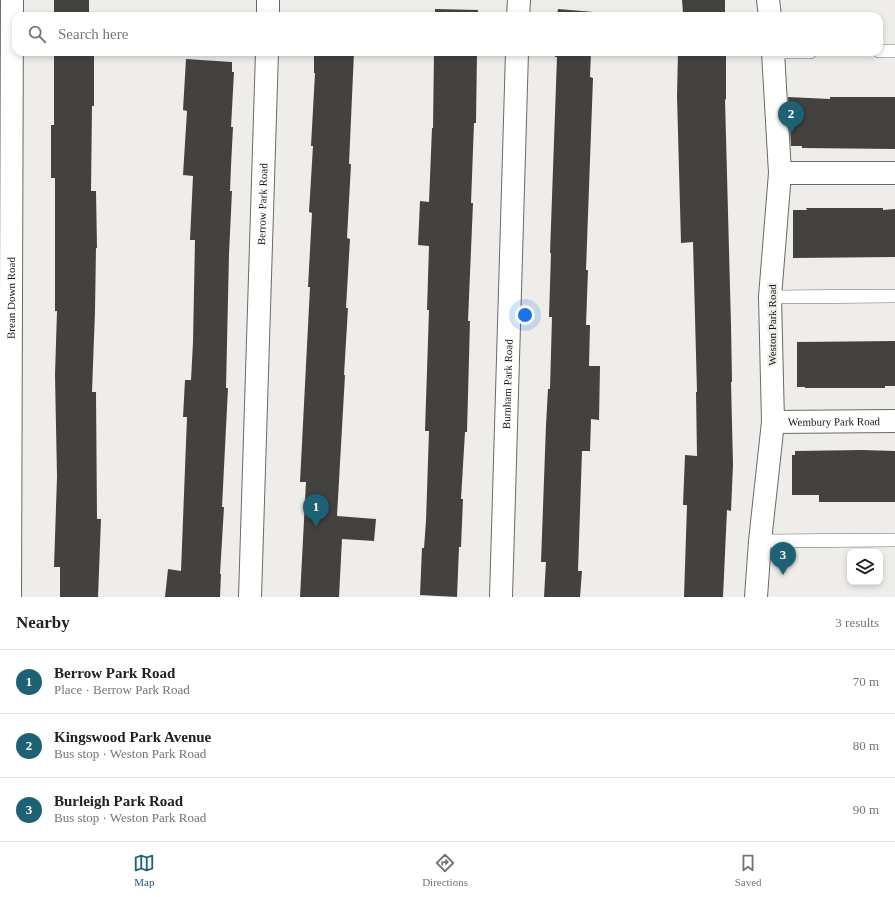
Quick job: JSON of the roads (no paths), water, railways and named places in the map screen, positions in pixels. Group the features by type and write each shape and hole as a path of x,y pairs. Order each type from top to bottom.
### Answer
{"street":[{"name":"Brean Down Road","path":"10,597 12,0"},
{"path":"268,0 268,12"},
{"path":"518,0 518,12"},
{"path":"768,0 770,12"},
{"name":"Berrow Park Road","path":"250,597 267,56"},
{"name":"Burnham Park Road","path":"501,597 517,56"},
{"name":"Weston Park Road","path":"756,597 760,541 773,422 770,297 780,173 773,56"},
{"path":"780,173 895,173"},
{"name":"Wembury Park Road","path":"773,422 895,421"}],"lane":[{"path":"883,51 895,51"},
{"path":"770,297 895,296"},
{"path":"760,541 895,540"}],"place":[{"name":"Kingswood Park Avenue","path":"791,134"},
{"name":"Berrow Park Road","path":"316,527"},
{"name":"Burleigh Park Road","path":"783,575"}]}
